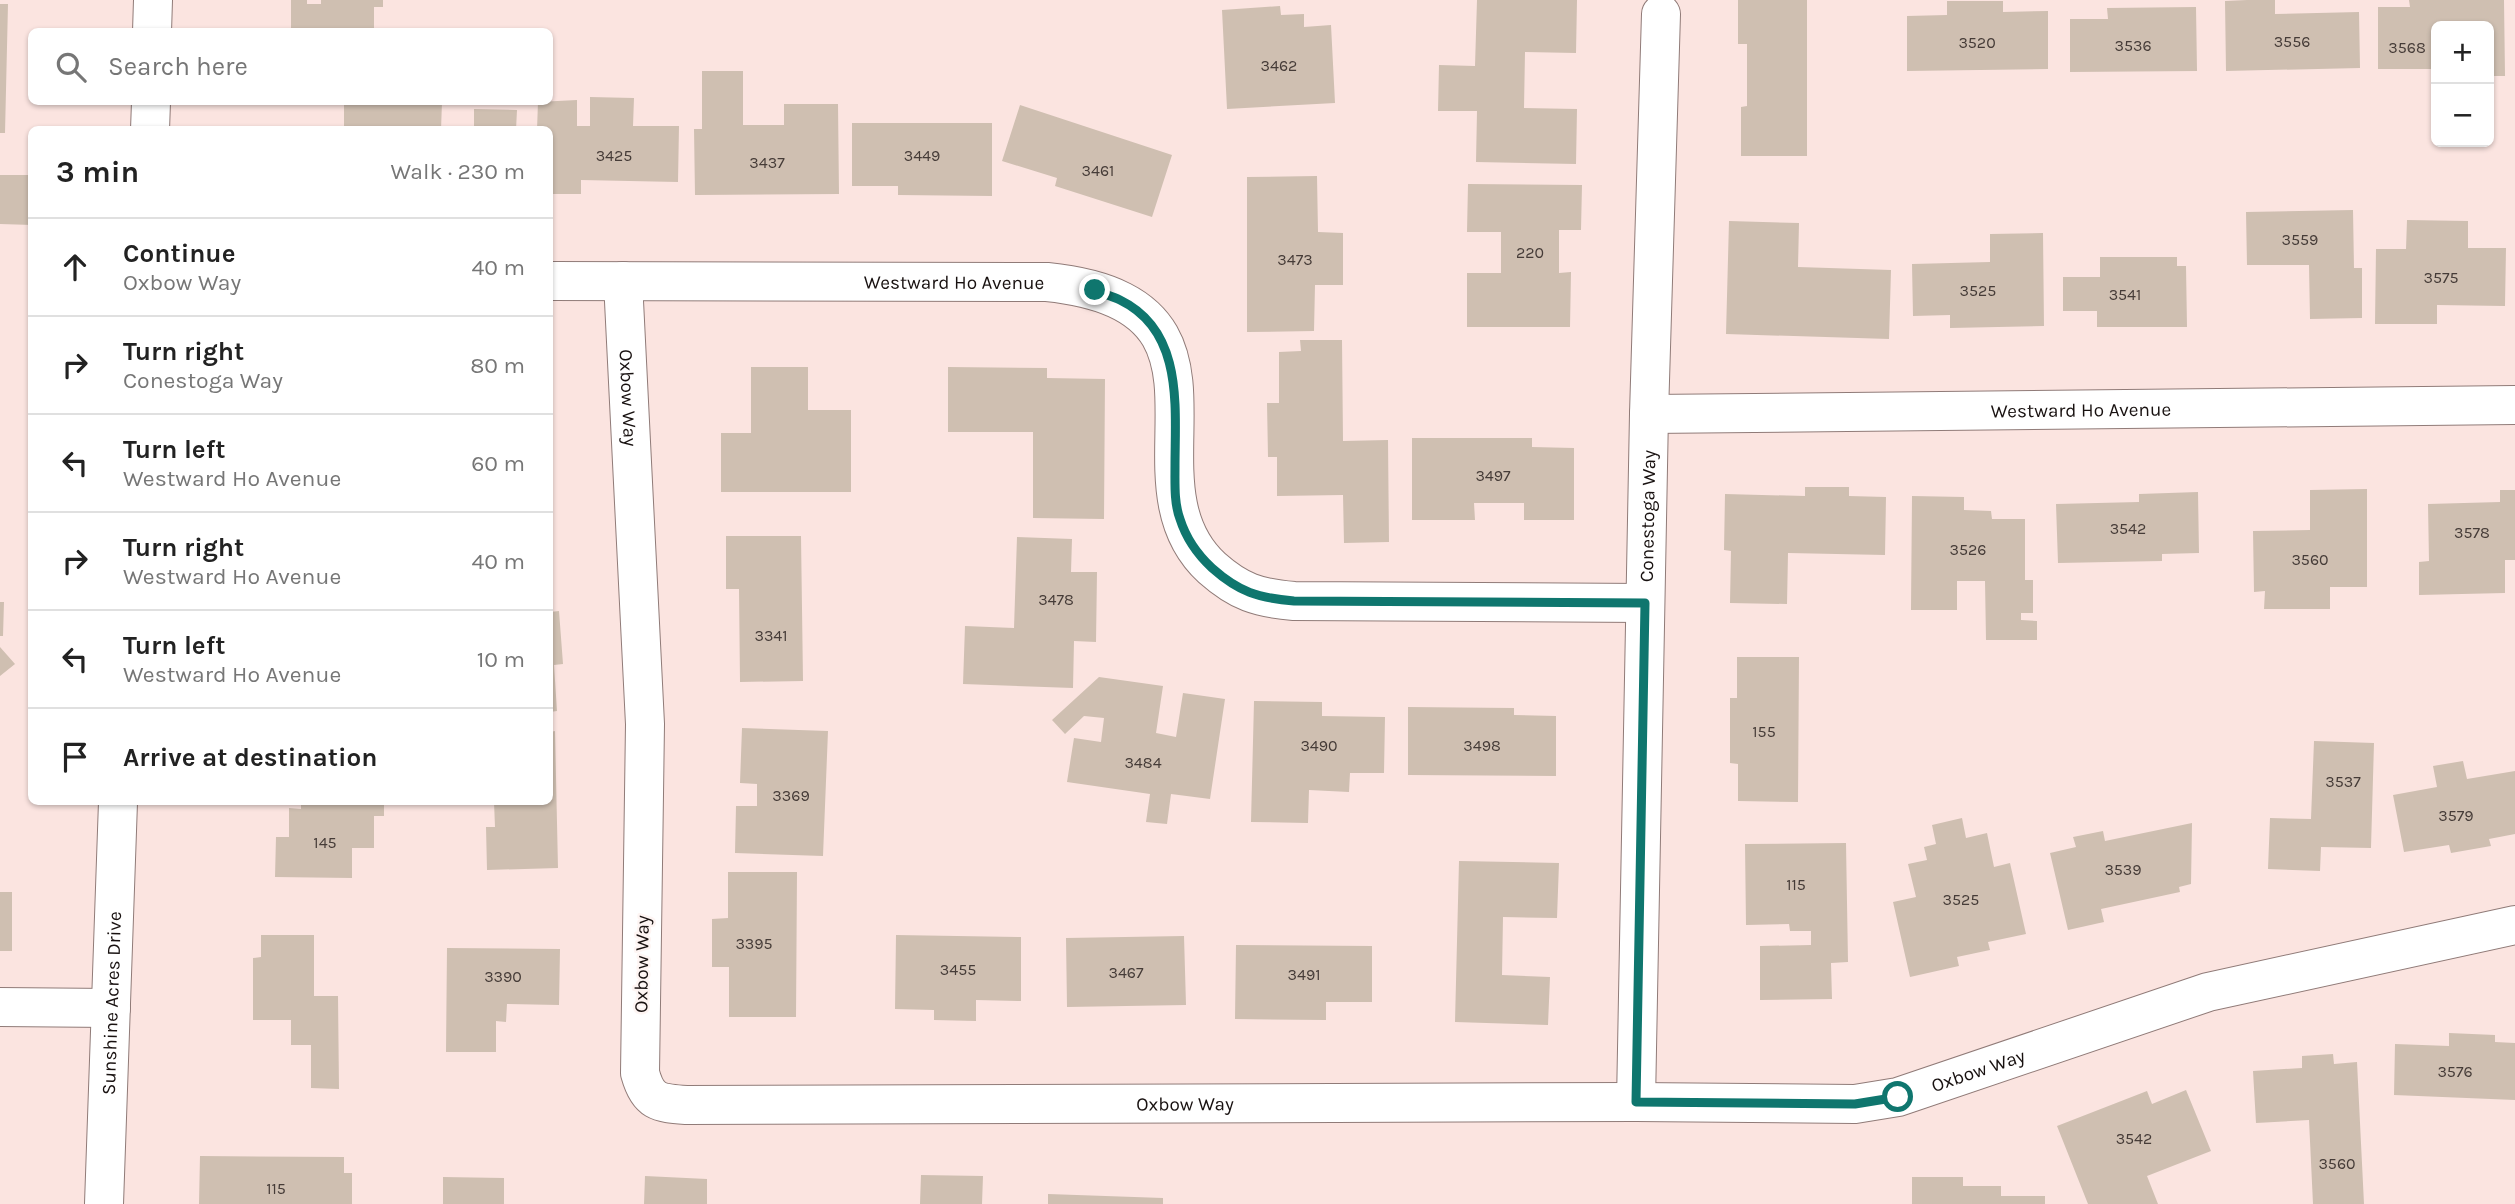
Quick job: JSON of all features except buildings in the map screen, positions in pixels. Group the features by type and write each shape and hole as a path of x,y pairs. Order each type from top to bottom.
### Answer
{"street":[{"path":"152,28 153,0"},
{"name":"Conestoga Way","path":"1636,1102 1649,414 1661,14"},
{"path":"150,105 150,126"},
{"name":"Westward Ho Avenue","path":"553,281 1047,282 1072,284 1095,290 1121,300 1140,313 1165,346 1172,365 1175,386 1175,497 1179,518 1190,541 1205,561 1223,578 1244,592 1266,599 1294,601 1645,603"},
{"name":"Oxbow Way","path":"623,281 645,724 640,1073 643,1087 651,1098 664,1103 1855,1104 1883,1101 2208,992 2515,925"},
{"name":"Westward Ho Avenue","path":"1649,414 2515,405"},
{"name":"Sunshine Acres Drive","path":"104,1204 118,805"},
{"path":"0,1006 111,1008"}],"route":[{"path":"1095,290 1121,300 1140,313 1165,346 1172,365 1175,386 1175,497 1179,518 1190,541 1205,561 1223,578 1244,592 1266,599 1294,601 1645,603 1636,1102 1855,1104 1898,1097"}]}
